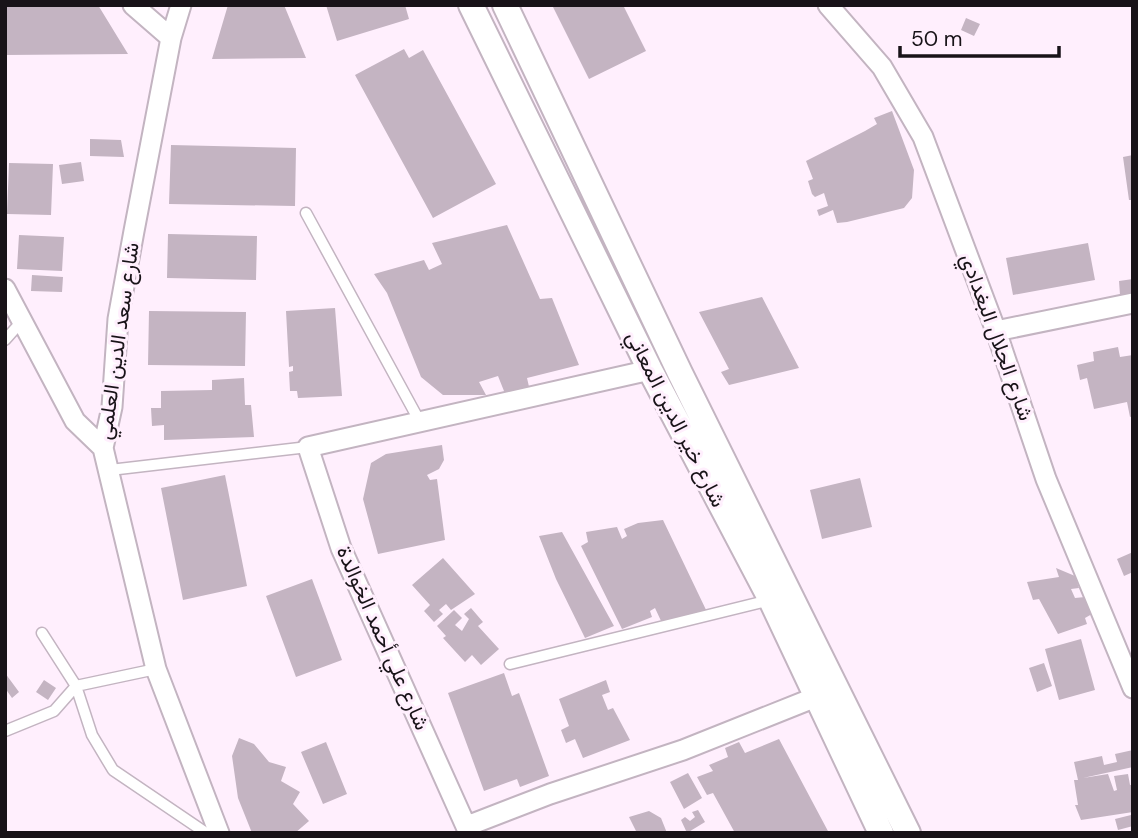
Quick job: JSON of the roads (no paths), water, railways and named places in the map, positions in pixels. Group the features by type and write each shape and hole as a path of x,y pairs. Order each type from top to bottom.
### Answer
{"street":[{"path":"133,5 171,38"},
{"name":"شارع سعد الدين العلمي","path":"181,5 171,38 118,319 113,407 103,448 156,668 219,833"},
{"name":"شارع خير الدين المعاني","path":"471,5 650,370 771,600 881,833"},
{"name":"شارع خير الدين المعاني","path":"505,5 680,373 908,833"},
{"name":"شارع الجلال البغدادي","path":"828,5 881,67 923,137 996,331 1046,479 1133,688"},
{"path":"5,289 75,421 103,448"},
{"path":"996,331 1133,303"},
{"path":"308,447 650,370"},
{"name":"شارع علي أحمد الخوالدة","path":"308,447 341,548 468,829 550,794 683,750 816,697"}],"lane":[{"path":"306,213 420,423"},
{"path":"5,340 22,321"},
{"path":"110,470 308,447"},
{"path":"510,664 771,600"},
{"path":"42,633 76,686 92,735 113,770 206,833"},
{"path":"5,731 54,711 76,686 156,668"}]}
